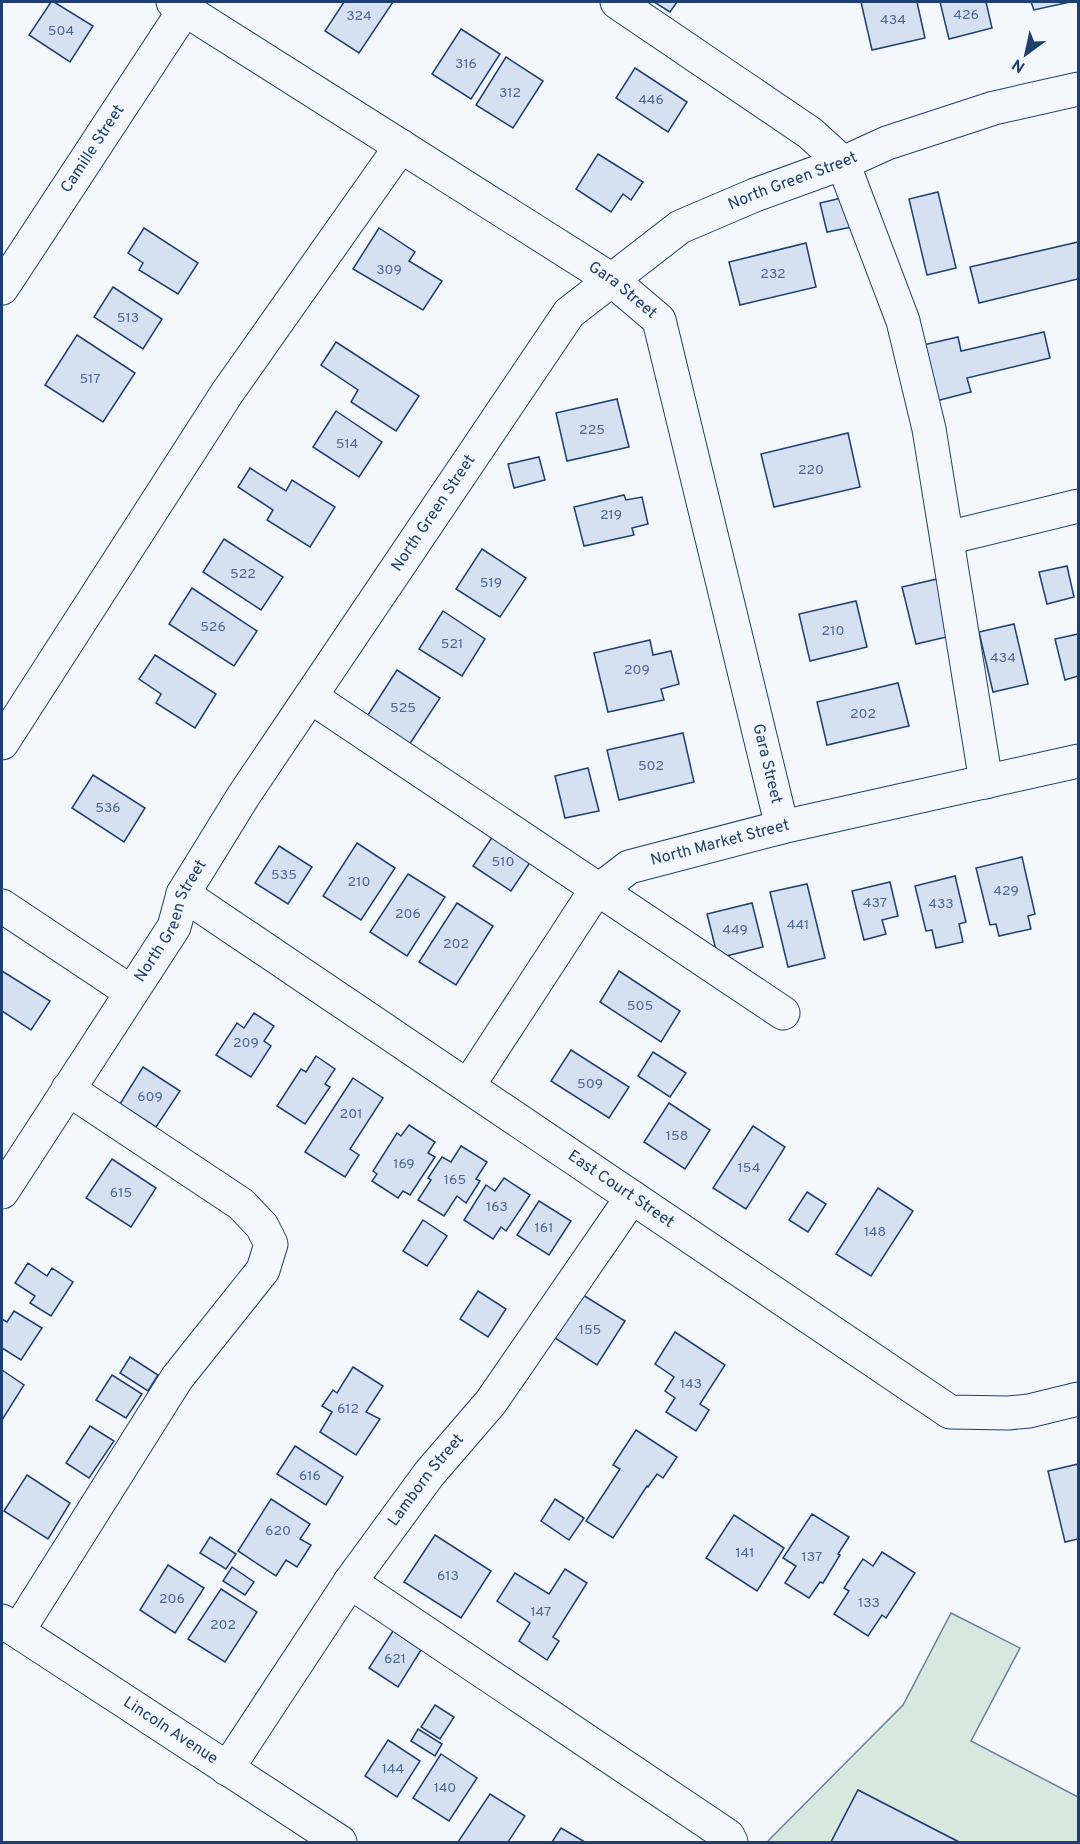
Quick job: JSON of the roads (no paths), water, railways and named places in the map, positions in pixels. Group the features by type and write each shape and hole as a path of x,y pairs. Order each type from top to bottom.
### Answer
{"street":[{"path":"617,2 810,133 843,163 903,321 929,429 986,782"},
{"name":"Gara Street","path":"179,5 612,280 659,320 782,827"},
{"name":"Camille Street","path":"2,288 179,5"},
{"name":"North Green Street","path":"2,1192 174,927 183,894 244,795 569,313 680,227 755,195 843,163 887,143 994,108 1078,89"},
{"path":"2,743 227,393 401,146"},
{"path":"947,538 1078,506"},
{"path":"311,697 783,1013"},
{"name":"North Market Street","path":"468,1086 588,902 599,890 629,867 782,827 1078,761"},
{"name":"East Court Street","path":"183,894 950,1413 1018,1412 1078,1399"},
{"path":"2,906 131,992"},
{"path":"10,1626 177,1378 263,1270 271,1244 262,1226 240,1204 68,1089"},
{"name":"Lamborn Street","path":"227,1769 350,1582 429,1474 490,1402 632,1197"},
{"path":"350,1582 728,1836 731,1842"},
{"name":"Lincoln Avenue","path":"10,1626 339,1842"}]}
